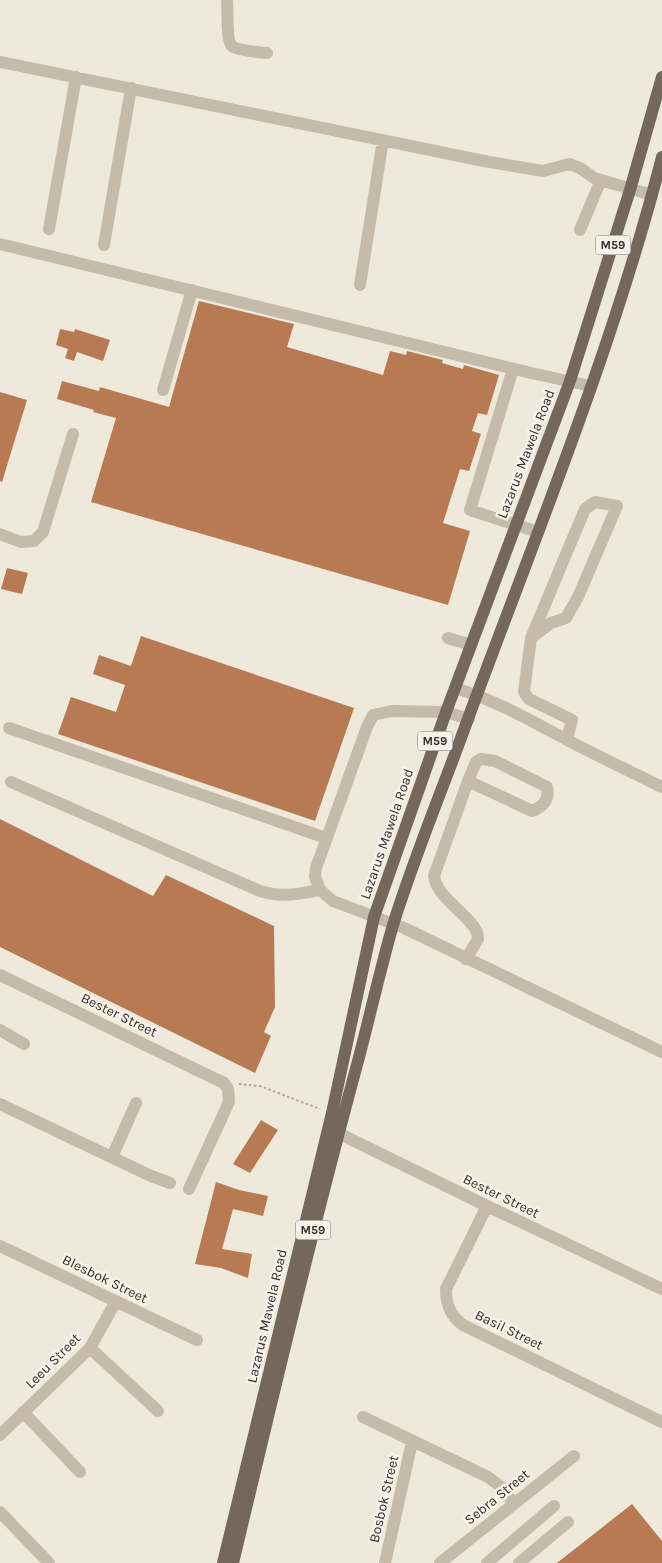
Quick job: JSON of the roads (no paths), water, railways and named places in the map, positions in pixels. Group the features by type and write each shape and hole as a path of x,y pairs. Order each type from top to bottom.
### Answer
{"main road":[{"name":"Lazarus Mawela Road","path":"233,1563 314,1223 333,1132 332,1113 374,916 446,712 570,381 630,190 662,77"},
{"name":"Lazarus Mawela Road","path":"222,1563 333,1132 394,924 436,803 469,719 591,386 652,195 662,157"}],"street":[{"path":"228,0 228,39 231,46 237,49 267,53"},
{"path":"0,62 543,172 569,164 580,168 594,178 652,195"},
{"path":"49,229 76,77"},
{"path":"104,244 131,88"},
{"path":"360,285 383,140"},
{"path":"580,230 601,180"},
{"path":"0,244 591,386"},
{"path":"163,390 192,290"},
{"path":"514,369 470,510 538,532"},
{"path":"0,534 21,542 34,541 43,532 73,434"},
{"path":"531,638 552,623 566,618 578,597 617,506 595,502 585,509 531,638 524,692 529,699 572,720 567,740"},
{"path":"448,638 471,645"},
{"path":"455,688 477,695 536,722 567,740 662,787"},
{"path":"469,719 446,712 392,711 373,715 316,868 315,878 320,890 333,901 394,924 662,1052"},
{"path":"9,728 326,838"},
{"path":"466,959 478,939 476,929 437,888 434,876 468,781 476,762 480,759 495,761 547,787 549,794 540,809 532,812 468,781"},
{"path":"11,782 260,891 286,896 320,890"},
{"name":"Bester Street","path":"0,975 224,1083 228,1089 230,1102 189,1189"},
{"path":"0,1030 24,1044"},
{"path":"112,1157 136,1103"},
{"path":"0,1104 170,1183"},
{"name":"Bester Street","path":"333,1132 662,1289"},
{"name":"Basil Street","path":"487,1206 446,1289 447,1303 453,1316 463,1325 662,1422"},
{"name":"Blesbok Street","path":"0,1246 197,1340"},
{"name":"Leeu Street","path":"0,1435 90,1348 116,1301"},
{"path":"90,1348 158,1411"},
{"path":"23,1412 80,1472"},
{"path":"363,1418 488,1477 500,1486 514,1503"},
{"name":"Bosbok Street","path":"385,1563 412,1442"},
{"name":"Sebra Street","path":"440,1563 574,1456"},
{"path":"487,1563 554,1506"},
{"path":"0,1512 49,1563"},
{"path":"519,1563 568,1522"}]}
